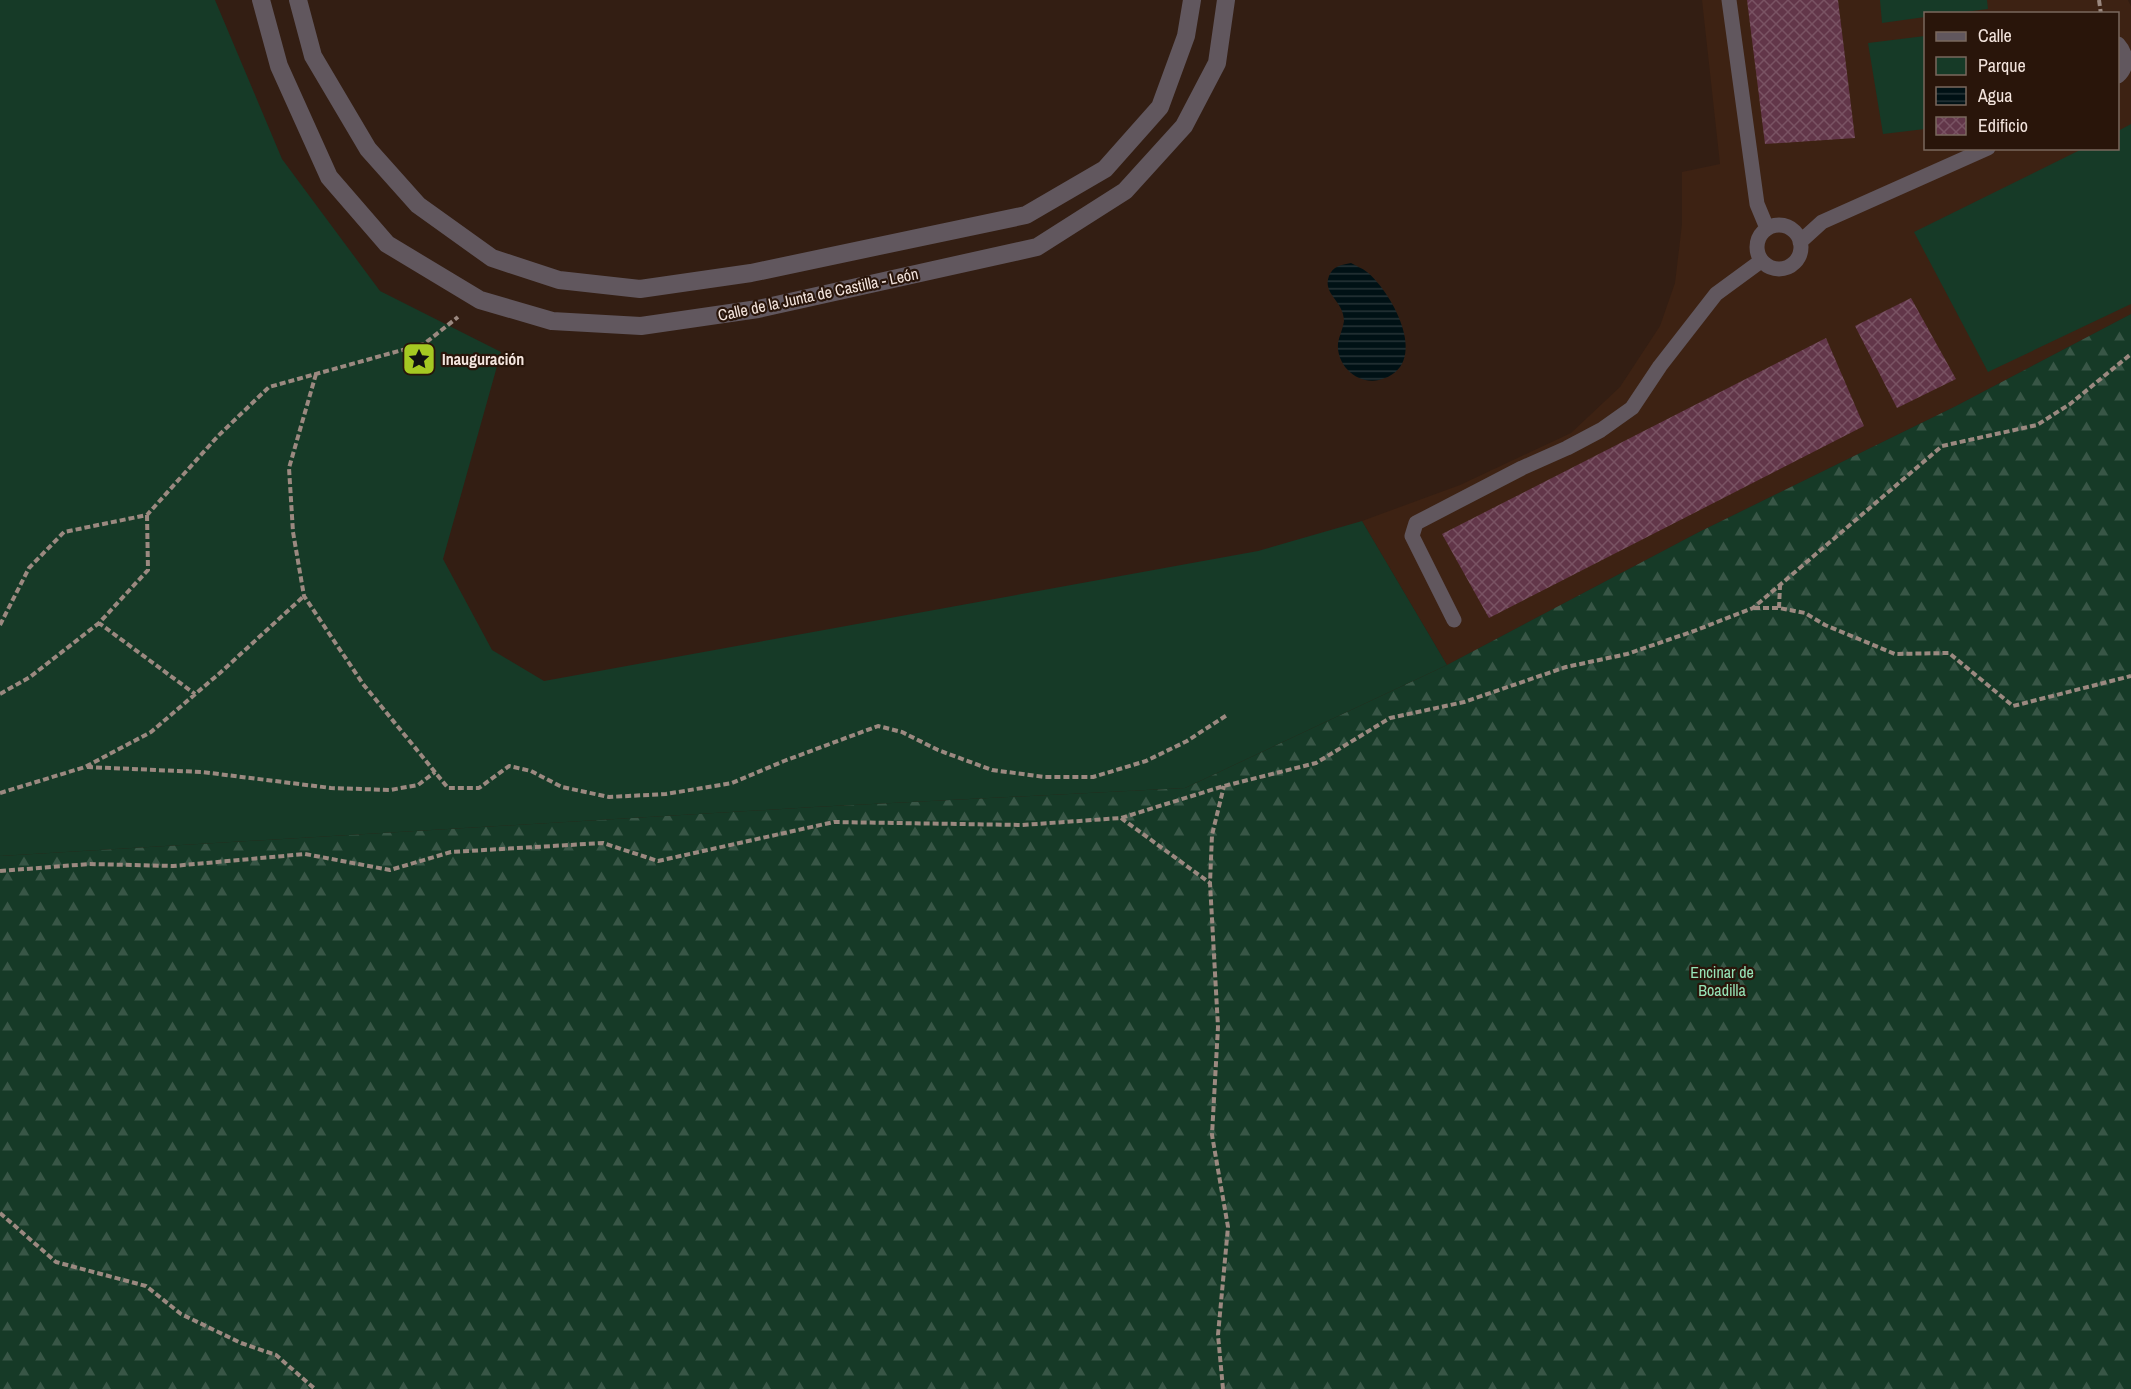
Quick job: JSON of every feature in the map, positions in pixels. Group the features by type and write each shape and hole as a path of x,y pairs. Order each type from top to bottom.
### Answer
{"street":[{"name":"Calle de la Junta de Castilla - León","path":"261,0 279,66 329,177 387,244 480,300 552,321 641,326 758,309 1037,247 1125,191 1184,126 1217,63 1226,0"},
{"name":"Calle de la Junta de Castilla - León","path":"298,0 313,56 368,149 418,205 492,258 559,280 640,289 751,273 1026,215 1105,169 1160,107 1186,36 1192,0"}],"lane":[{"path":"1729,0 1756,204 1767,228"},
{"path":"2119,46 2124,54 2125,63 2119,74"},
{"path":"1800,242 1822,222 1984,150"},
{"path":"1781,225 1796,234 1800,242 1801,250 1797,260 1790,267 1779,270 1770,268 1761,261 1756,251 1757,241 1767,228 1781,225"},
{"path":"1454,620 1412,536 1416,524 1522,468 1567,448 1632,408 1660,366 1716,294 1761,261"}],"path":[{"path":"0,625 29,568 64,532 147,515 219,436 269,387 424,344 480,300"},
{"path":"1753,608 1942,446 2037,425 2070,404 2131,354"},
{"path":"316,374 289,468 293,532 304,596 363,684 448,788 479,788 509,766 531,771 562,787 609,797 666,794 732,783 878,726 902,732 938,750 992,770 1045,777 1093,777 1146,761 1187,741 1227,716"},
{"path":"0,694 30,677 99,623 148,570 147,515"},
{"path":"1779,608 1780,585"},
{"path":"0,793 86,767 151,732 304,596"},
{"path":"0,872 88,864 173,866 305,854 390,870 451,852 603,843 658,861 834,822 1022,825 1120,818 1224,786 1316,763 1390,718 1464,702 1566,667 1627,654 1753,608 1779,608 1805,613 1825,625 1895,654 1949,653 2013,706 2131,676"},
{"path":"99,623 195,694"},
{"path":"86,767 202,772 331,788 390,790 418,785 435,772"},
{"path":"1222,1389 1218,1335 1228,1227 1212,1134 1218,1027 1210,883 1212,835 1224,786"},
{"path":"1120,818 1210,883"},
{"path":"0,1213 56,1262 146,1286 182,1314 241,1343 276,1355 315,1389"}],"shaded area":[{"path":"1702,0 2128,0 2131,6 2131,314 1956,406 1699,532 1447,665 1362,521 1460,485 1571,433 1620,387 1660,326 1675,283 1682,224 1682,172 1720,164"}],"green space":[{"path":"0,0 215,0 282,159 380,291 501,352 443,559 492,650 544,681 1258,551 1362,521 1447,665 1185,788 814,807 0,856"},
{"path":"1880,0 1987,0 1988,9 1964,12 1924,12 1924,17 1882,23"},
{"path":"1924,36 1924,129 1883,134 1868,43"},
{"path":"2131,124 2131,304 1988,372 1914,232 2080,150 2119,150 2119,130"},
{"name":"Encinar de Boadilla","path":"2131,314 2131,1389 0,1389 0,856 814,807 1185,788 1447,665 1699,532 1956,406"}],"water":[{"path":"1351,263 1365,271 1377,282 1396,312 1403,329 1406,346 1404,361 1395,372 1379,380 1363,380 1356,377 1345,366 1338,351 1344,321 1343,314 1328,288 1328,282 1335,268"}],"building":[{"path":"1747,0 1838,0 1855,138 1765,144"},
{"path":"1911,298 1956,379 1897,408 1855,326"},
{"path":"1826,338 1864,426 1489,618 1442,534"}],"place":[{"name":"Inauguración","path":"419,359"}]}
